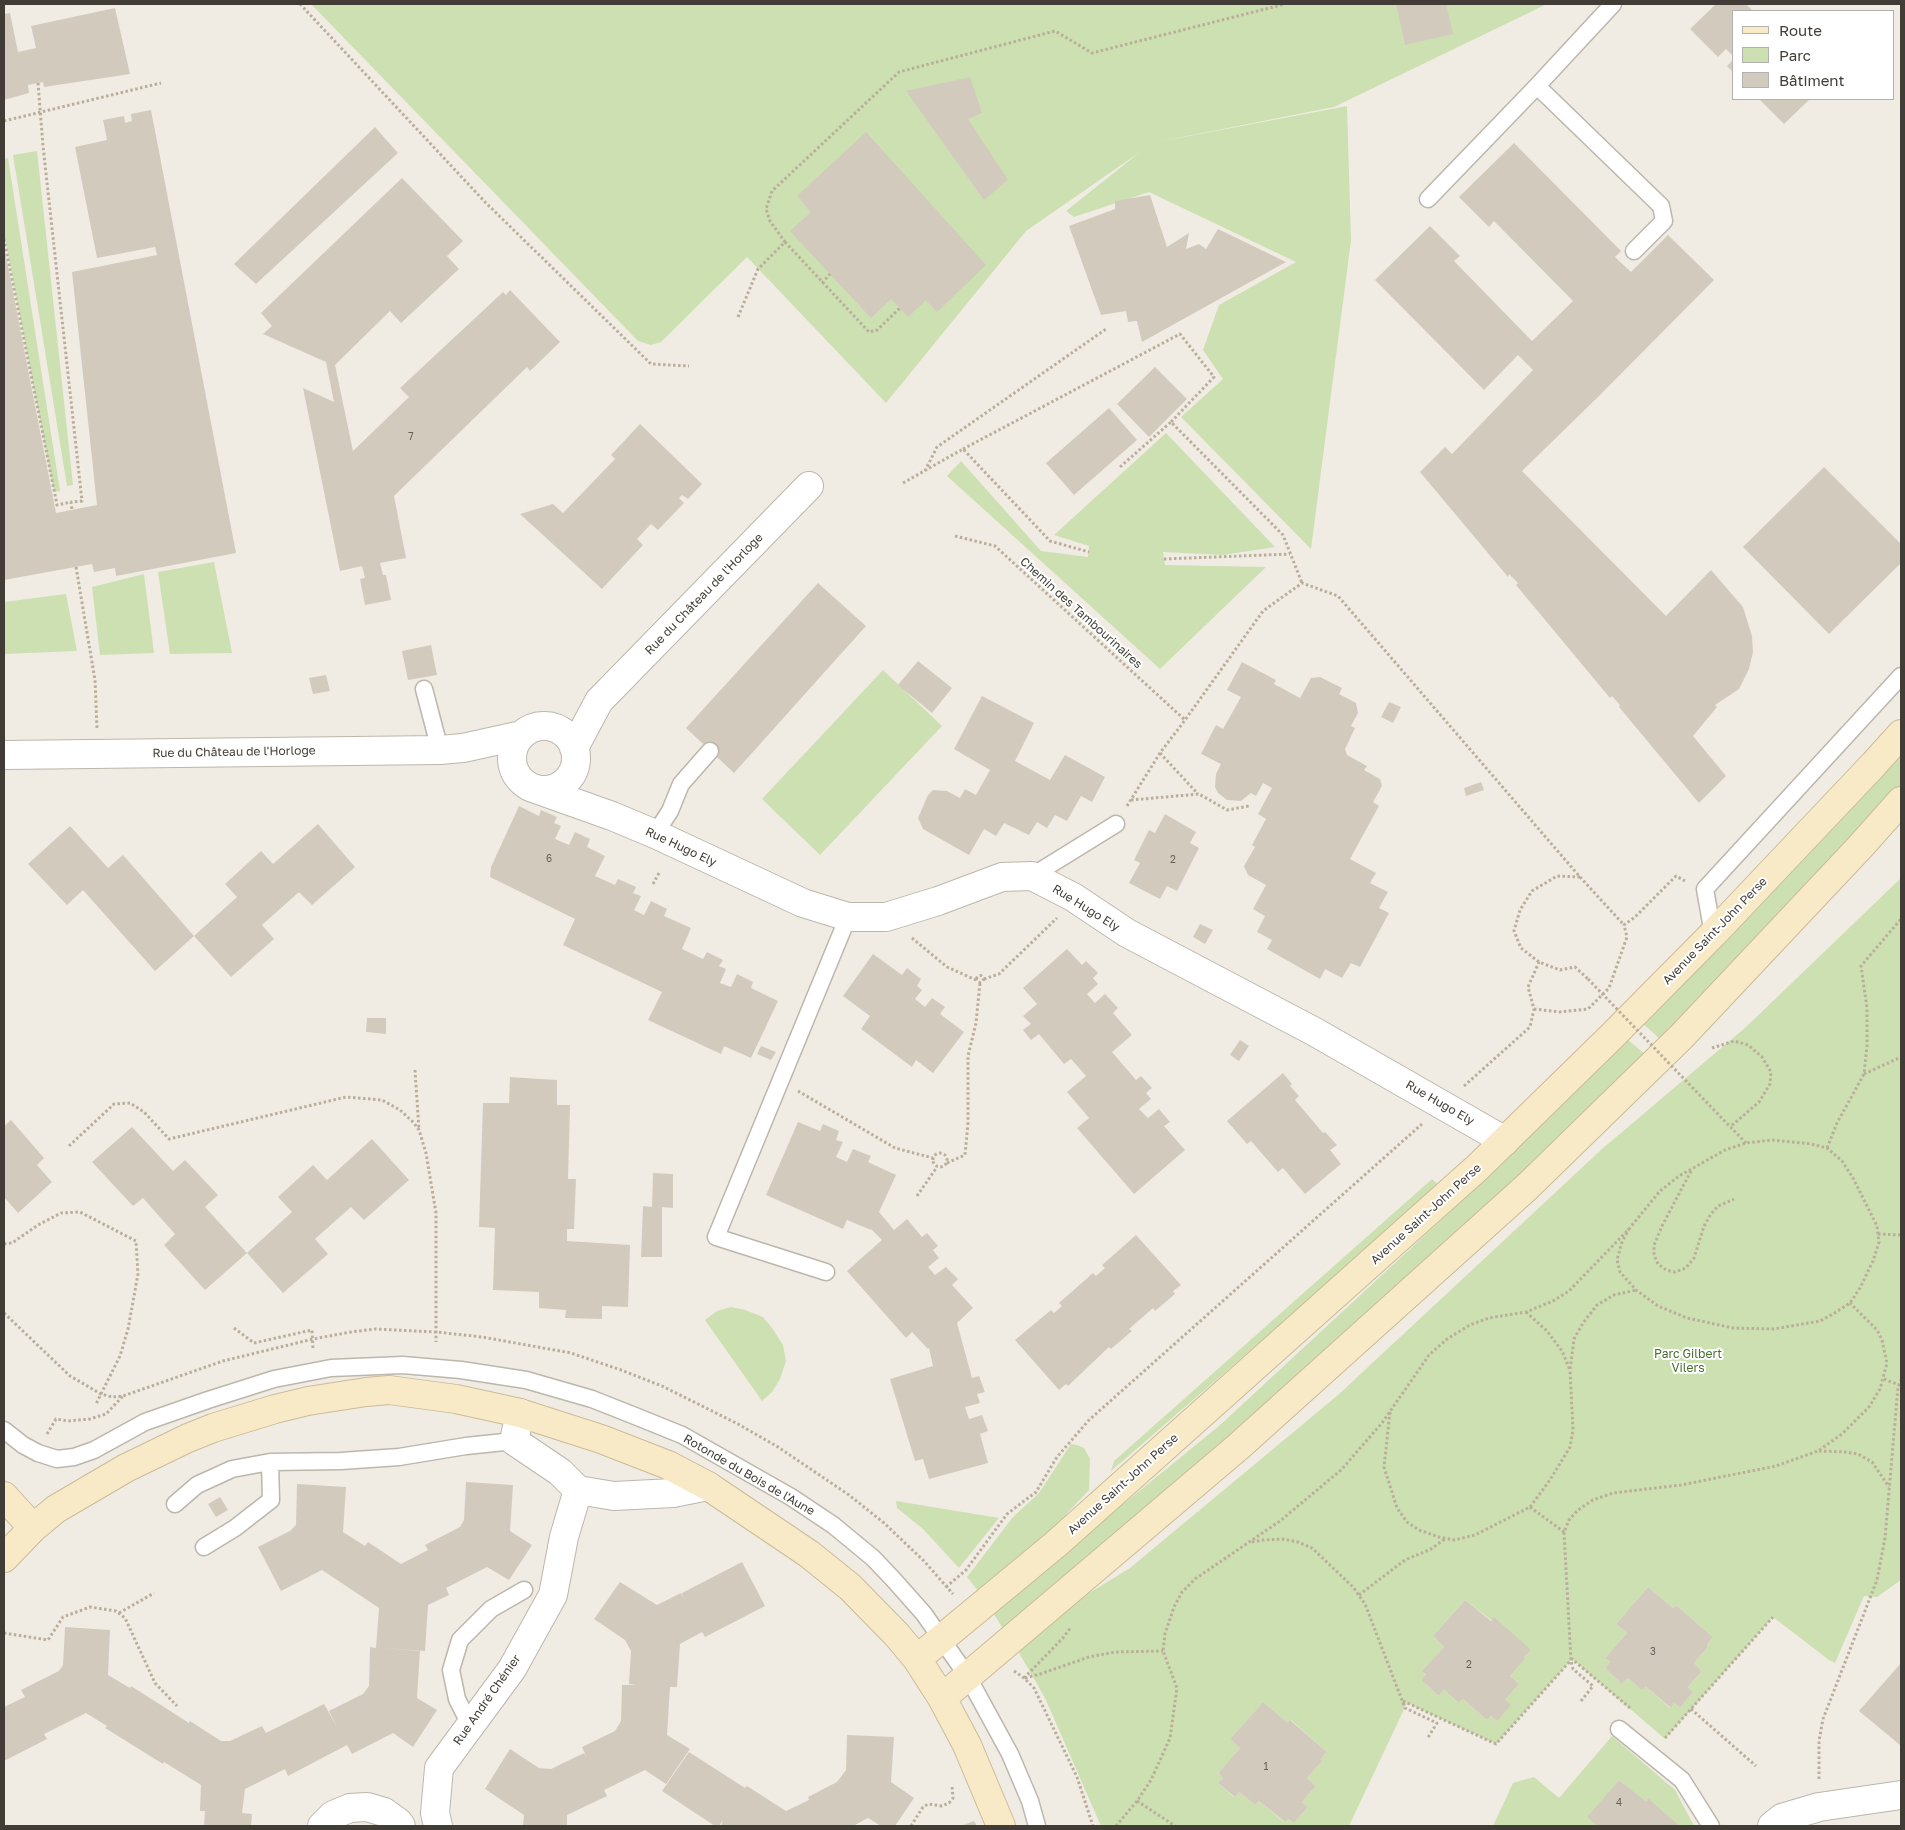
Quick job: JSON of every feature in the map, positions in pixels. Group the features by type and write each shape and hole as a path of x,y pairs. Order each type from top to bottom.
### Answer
{"main road":[{"name":"Avenue Saint-John Perse","path":"916,1659 1083,1520 1433,1208 1505,1141 1713,934 1901,734"},
{"path":"942,1698 1238,1447 1527,1188 1682,1036 1901,801"},
{"path":"4,1558 33,1528 70,1500 162,1449 213,1428 308,1401 389,1390 456,1399 520,1413 556,1423 630,1450 668,1465 708,1486 809,1554 850,1587 877,1613 916,1659 942,1698 965,1741 1001,1826"},
{"path":"4,1496 33,1528"}],"street":[{"name":"Rue du Château de l'Horloge","path":"550,726 599,702 809,486"},
{"name":"Rue du Château de l'Horloge","path":"574,757 599,702"},
{"path":"574,757 570,776 564,783 546,790 528,784 515,770 512,761 516,743 530,729 550,726 565,734 574,757 612,816"},
{"name":"Rue du Château de l'Horloge","path":"4,755 452,749 522,735"},
{"name":"Rue du Château de l'Horloge","path":"452,749 528,784"},
{"name":"Rue Hugo Ely","path":"528,784 655,834 802,903 848,917 886,917 938,901 1002,877 1032,876 1073,897 1127,933 1315,1032 1505,1141"},
{"path":"520,1413 514,1441 560,1472 578,1490 614,1496 673,1493 708,1486"},
{"name":"Rue André Chénier","path":"438,1826 435,1813 439,1768 512,1669 553,1595 564,1537 578,1490"},
{"path":"1772,1826 1782,1818 1819,1807 1901,1795"},
{"path":"322,1826 333,1815 350,1808 367,1807 384,1812 401,1826"}],"lane":[{"path":"1428,199 1613,4"},
{"path":"1537,86 1660,206 1664,220 1634,251"},
{"path":"1713,934 1705,889 1901,676"},
{"path":"424,689 452,749"},
{"path":"655,834 670,812 681,784 710,751"},
{"path":"1032,876 1116,824"},
{"path":"826,1272 716,1237 848,917"},
{"name":"Rotonde du Bois de l'Aune","path":"4,1430 23,1445 38,1453 56,1459 74,1457 94,1450 145,1422 274,1379 331,1368 403,1364 461,1370 526,1380 592,1399 682,1435 791,1497 833,1525 873,1558 912,1600 968,1676 1010,1754 1030,1801 1037,1826"},
{"path":"175,1504 197,1485 232,1469 270,1462 341,1461 399,1457 466,1446 514,1441"},
{"path":"204,1547 235,1528 271,1500 270,1462"},
{"path":"470,1725 457,1699 451,1670 460,1640 491,1609 524,1590"},
{"path":"1619,1729 1682,1780 1711,1826"}],"path":[{"path":"300,4 485,202 651,364 689,366"},
{"path":"900,308 877,330 869,332 785,242 770,221 766,210 772,191 899,72 1055,31 1092,53 1285,4"},
{"path":"4,121 161,82"},
{"path":"4,239 56,505 82,501 38,83"},
{"path":"738,317 758,269 785,242"},
{"path":"822,282 830,274"},
{"path":"924,472 937,447 1106,329"},
{"path":"903,483 963,449 1180,334 1214,377 1171,422 1120,467"},
{"path":"1171,422 1282,535 1302,583 1338,596 1580,877 1624,925 1627,937 1609,988 1588,1008 1560,1012 1534,1009"},
{"path":"963,449 1050,541 1089,552"},
{"path":"71,502 72,510"},
{"name":"Chemin des Tambourinaires","path":"955,536 994,546 1185,720"},
{"path":"1164,559 1290,554"},
{"path":"76,567 95,680 98,754"},
{"path":"1116,824 1160,752 1263,611 1302,583"},
{"path":"1160,752 1198,794 1227,810 1249,806"},
{"path":"1131,800 1198,794"},
{"path":"653,884 659,873"},
{"path":"1580,877 1557,876 1532,891 1520,910 1514,931 1521,948 1539,962 1560,970 1575,967 1746,1143"},
{"path":"1624,925 1635,917 1676,876 1705,889"},
{"path":"947,1163 943,1154 937,1154 933,1158 933,1164 937,1167 943,1167 947,1163 965,1156 968,1123 968,1056 976,1023 980,983 984,979 999,974 1064,913 1073,897"},
{"path":"886,917 947,967 980,983"},
{"path":"1827,1148 1837,1123 1864,1074 1867,1046 1867,1008 1861,966 1901,919"},
{"path":"946,1587 966,1570 1007,1514 1036,1492 1057,1457 1089,1420 1530,1026 1534,1009 1528,987 1539,962"},
{"path":"976,980 980,976 984,979"},
{"path":"1707,1051 1714,1046 1734,1041 1748,1045 1762,1057 1771,1072 1770,1084 1759,1102 1730,1127"},
{"path":"1864,1074 1901,1057"},
{"path":"415,1070 419,1130 426,1153 436,1213 436,1342"},
{"path":"1676,1080 1682,1074"},
{"path":"780,1080 895,1148 933,1158"},
{"path":"69,1146 114,1104 130,1103 144,1112 169,1138 346,1097 382,1100 400,1110 419,1130"},
{"path":"1116,1826 1137,1801 1150,1780 1170,1738 1176,1707 1177,1688 1163,1651 1165,1634 1174,1607 1182,1592 1195,1579 1280,1521 1341,1470 1391,1410 1429,1355 1447,1338 1470,1325 1489,1318 1526,1312 1553,1301 1569,1291 1629,1229 1660,1191 1679,1176 1725,1150 1746,1143 1772,1140 1811,1144 1827,1148 1842,1161 1853,1178 1877,1226 1878,1242 1873,1261 1860,1288 1850,1303 1820,1321 1774,1329 1734,1328 1687,1318 1658,1306 1636,1290 1620,1272 1617,1260 1622,1242 1629,1229"},
{"path":"917,1196 937,1167"},
{"path":"1691,1170 1654,1245 1654,1255 1658,1264 1666,1270 1675,1272 1686,1268 1694,1258 1704,1226 1710,1214 1718,1206 1734,1199"},
{"path":"4,1244 12,1243 38,1225 61,1213 80,1212 136,1242 138,1274 128,1329 120,1356 96,1404"},
{"path":"1878,1234 1901,1235"},
{"path":"1391,1410 1384,1467 1397,1508 1407,1522 1419,1530 1454,1540 1475,1535 1530,1507 1550,1480 1570,1447 1573,1430 1570,1370 1574,1339 1583,1323 1597,1305 1614,1295 1636,1290"},
{"path":"1581,1701 1593,1686 1573,1669 1564,1532 1569,1520 1578,1510 1593,1500 1613,1493 1681,1485 1776,1466 1818,1451 1842,1434 1869,1407 1884,1379 1887,1363 1882,1340 1877,1330 1850,1303"},
{"path":"1526,1312 1547,1331 1562,1351 1570,1370"},
{"path":"4,1313 70,1376 101,1394 112,1397 123,1396 223,1361 313,1339 375,1329 436,1332 482,1337 570,1353 621,1370 686,1398 778,1447 849,1495 884,1522 924,1561 955,1597"},
{"path":"234,1328 254,1343 312,1330 314,1350"},
{"path":"1884,1379 1899,1385"},
{"path":"1819,1807 1819,1741 1823,1719 1877,1580 1885,1538 1901,1380"},
{"path":"50,1428 56,1419 68,1421 90,1419 106,1414 123,1396"},
{"path":"1818,1451 1858,1454 1872,1462 1890,1488"},
{"path":"1530,1507 1564,1532"},
{"path":"1359,1596 1405,1560 1431,1549 1445,1538"},
{"path":"1248,1543 1282,1539 1298,1542 1312,1548 1333,1567 1365,1604 1405,1708 1437,1723 1427,1739"},
{"path":"119,1614 154,1593"},
{"path":"4,1633 48,1640 63,1617 90,1607 116,1611 125,1618 155,1683 177,1706"},
{"path":"1658,1732 1665,1739 1773,1617"},
{"path":"1024,1678 1089,1657 1115,1652 1163,1651"},
{"path":"1403,1701 1496,1744 1572,1659"},
{"path":"1572,1659 1637,1714"},
{"path":"1008,1667 1034,1688 1077,1777 1093,1826"},
{"path":"1692,1709 1756,1766"},
{"path":"911,1826 923,1807 928,1804 942,1806 949,1803 953,1798 950,1779"},
{"path":"1137,1801 1175,1826"}],"green space":[{"path":"311,4 1547,4 1334,107 1152,143 1347,106 1351,240 1311,549 1181,417 1223,379 1203,350 1219,305 1296,262 1149,192 1074,217 1066,211 1140,152 1026,231 886,403 747,257 661,342 651,345 638,341"},
{"path":"37,151 73,485 67,486 13,155"},
{"path":"8,158 60,491 54,492 4,233 4,159"},
{"path":"1166,433 1275,547 1223,555 1163,552 1165,565 1266,567 1160,669 947,476 961,461 1041,551 1088,557 1089,546 1054,535"},
{"path":"214,562 232,653 170,654 158,572"},
{"path":"144,574 154,653 100,655 92,587"},
{"path":"66,594 77,651 4,654 4,602"},
{"path":"883,670 942,726 820,855 762,799"},
{"path":"1901,753 1901,789 1661,1040 1640,1021"},
{"name":"Parc Gilbert Vilers","path":"1901,878 1901,1580 1877,1597 1864,1596 1835,1663 1773,1617 1665,1739 1572,1659 1496,1744 1407,1703 1349,1826 1101,1826 1045,1698 1018,1651 1073,1603 1130,1568 1338,1395 1602,1149 1746,1027","holes":["1648,1587 1673,1608 1676,1605 1713,1637 1707,1645 1708,1647 1694,1663 1702,1671 1688,1687 1693,1692 1680,1708 1674,1703 1670,1708 1646,1687 1642,1690 1628,1678 1622,1684 1605,1668 1610,1662 1605,1658 1627,1633 1616,1624","1465,1600 1530,1650 1524,1657 1525,1659 1510,1676 1519,1684 1505,1700 1497,1721 1491,1716 1487,1720 1463,1699 1459,1703 1444,1690 1439,1696 1421,1680 1426,1674 1423,1671 1444,1647 1433,1636","1263,1702 1288,1723 1291,1720 1327,1752 1307,1778 1316,1786 1302,1802 1308,1807 1294,1823 1288,1819 1284,1822 1259,1801 1255,1805 1239,1792 1234,1797 1218,1783 1223,1778 1218,1773 1240,1748 1230,1739"]},
{"path":"1626,1038 1647,1056 1423,1270 1005,1632 992,1611 1219,1426 1491,1174"},
{"path":"1432,1179 1440,1186 1111,1471 1114,1461"},
{"path":"731,1307 763,1317 783,1345 786,1361 780,1379 772,1392 762,1401 705,1320 717,1311"},
{"path":"1071,1444 1084,1448 1090,1459 1089,1490 1038,1544 979,1592 967,1577 1013,1517 1039,1493"},
{"path":"896,1501 999,1518 959,1568 923,1529 897,1508"},
{"path":"1612,1736 1675,1790 1694,1826 1680,1826 1648,1798 1646,1801 1619,1780 1588,1817 1597,1826 1493,1826 1513,1783 1534,1777 1559,1798"}],"building":[{"path":"1396,4 1446,4 1453,34 1405,45"},
{"path":"1716,4 1746,4 1752,10 1732,10 1732,55 1726,49 1718,57 1690,29"},
{"path":"115,8 130,74 44,87 43,82 28,85 29,93 4,100 4,14 10,13 18,52 36,48 31,26"},
{"path":"1732,61 1732,71 1727,66"},
{"path":"970,77 982,113 968,119 1008,180 984,200 906,91"},
{"path":"1760,100 1809,100 1784,124"},
{"path":"151,110 236,553 116,576 115,568 94,572 92,564 4,580 4,246 56,513 97,505 72,272 157,255 155,247 97,258 75,147 107,140 103,120 124,116 125,123 132,121 131,114"},
{"path":"375,127 398,153 256,284 234,264"},
{"path":"866,132 986,265 937,312 926,300 908,317 891,299 871,318 790,231 811,212 797,196"},
{"path":"1514,143 1621,251 1615,257 1631,272 1668,235 1714,280 1522,471 1666,616 1711,570 1743,607 1752,636 1753,652 1749,669 1739,689 1715,705 1717,707 1693,736 1726,776 1699,803 1619,707 1620,705 1612,696 1610,698 1516,585 1518,583 1509,574 1508,577 1420,472 1445,447 1452,454 1533,370 1518,355 1484,390 1375,280 1430,226 1460,256 1454,261 1532,341 1573,301 1494,221 1489,227 1459,197"},
{"path":"402,178 463,241 447,256 459,269 401,323 390,311 335,365 353,451 409,397 400,388 503,292 506,295 510,290 560,342 530,371 527,367 394,496 406,558 380,563 383,575 386,575 391,600 365,605 360,579 365,578 362,566 340,571 303,388 334,402 326,362 263,334 272,326 261,313"},
{"path":"1150,195 1167,247 1189,233 1186,249 1199,244 1206,249 1218,229 1286,262 1142,342 1137,321 1128,322 1126,311 1101,315 1069,226 1115,209 1115,201"},
{"path":"1155,367 1187,399 1149,437 1117,404"},
{"path":"1109,408 1137,440 1074,495 1046,463"},
{"path":"640,424 702,484 688,499 682,495 679,498 684,503 658,530 651,524 637,539 643,545 602,589 520,514 553,504 563,513 615,459 611,455"},
{"path":"1824,467 1901,544 1901,563 1829,634 1743,547"},
{"path":"818,583 866,626 734,773 686,728"},
{"path":"431,645 437,675 408,680 402,651"},
{"path":"918,661 952,688 932,713 898,685"},
{"path":"1242,662 1276,680 1274,684 1300,698 1311,678 1320,677 1342,688 1339,694 1356,703 1358,713 1351,726 1355,728 1345,749 1347,755 1367,766 1364,770 1380,779 1382,786 1373,802 1379,806 1350,859 1376,873 1370,883 1388,892 1379,908 1389,913 1360,967 1351,963 1342,978 1325,969 1320,979 1267,949 1272,940 1257,932 1265,916 1253,909 1266,885 1248,875 1244,866 1255,847 1252,845 1266,819 1258,814 1272,788 1263,783 1256,796 1251,793 1241,801 1227,800 1218,793 1215,787 1216,774 1221,764 1201,754 1216,725 1223,729 1241,697 1227,690"},
{"path":"326,675 330,691 313,694 309,678"},
{"path":"982,696 1034,723 1015,761 1050,780 1065,755 1105,777 1092,802 1081,796 1067,821 1055,815 1047,828 1037,822 1029,835 1004,823 996,836 984,829 969,855 923,829 918,818 928,795 933,790 947,791 960,798 965,789 976,795 990,770 954,749"},
{"path":"1389,702 1401,707 1393,723 1381,717"},
{"path":"1481,782 1484,790 1466,796 1464,788"},
{"path":"519,806 539,816 541,810 557,817 554,823 561,826 555,839 569,845 575,832 590,839 587,847 605,856 595,876 615,885 618,879 636,887 633,893 641,896 634,910 644,915 651,901 667,909 664,916 691,928 682,949 703,959 707,952 723,960 719,966 726,969 720,983 731,987 737,974 753,982 751,988 778,1001 751,1058 724,1046 721,1054 648,1020 662,992 563,945 575,919 490,877 491,867"},
{"path":"1165,814 1196,832 1190,843 1199,848 1177,891 1167,886 1160,899 1129,883 1140,863 1134,860 1149,830 1155,833"},
{"path":"318,824 355,867 312,905 299,892 262,925 274,939 231,977 194,936 237,897 225,884 261,851 273,864"},
{"path":"70,826 108,868 123,855 194,936 155,971 83,890 67,905 28,864"},
{"path":"1200,924 1213,930 1205,944 1193,937"},
{"path":"1067,949 1082,965 1086,961 1098,973 1093,978 1098,984 1087,994 1095,1003 1105,994 1118,1008 1113,1013 1132,1035 1112,1052 1136,1080 1141,1076 1152,1088 1146,1093 1151,1099 1139,1109 1148,1118 1159,1109 1170,1122 1164,1126 1185,1150 1134,1194 1077,1128 1089,1118 1067,1092 1086,1076 1071,1059 1064,1064 1039,1034 1031,1040 1023,1030 1031,1024 1023,1016 1037,1004 1023,988"},
{"path":"873,954 902,975 907,968 921,979 917,986 922,990 915,999 925,1007 932,998 945,1007 940,1014 964,1032 933,1073 916,1060 912,1067 861,1029 870,1016 843,996"},
{"path":"367,1018 386,1018 386,1034 366,1032"},
{"path":"1240,1040 1249,1046 1239,1061 1230,1055"},
{"path":"761,1046 776,1052 771,1060 757,1054"},
{"path":"1283,1073 1292,1084 1290,1086 1299,1096 1295,1100 1323,1133 1325,1132 1337,1145 1330,1150 1341,1164 1305,1194 1283,1168 1278,1172 1251,1141 1247,1144 1227,1121"},
{"path":"510,1077 557,1080 557,1105 570,1105 568,1179 576,1179 574,1229 567,1229 567,1241 630,1245 628,1307 602,1306 602,1319 565,1318 566,1310 539,1308 539,1292 493,1290 495,1228 479,1227 483,1103 509,1103"},
{"path":"11,1120 44,1158 37,1165 52,1182 18,1213 4,1197 4,1126"},
{"path":"798,1122 820,1131 823,1124 839,1131 836,1140 843,1142 836,1157 847,1162 853,1149 871,1156 868,1162 896,1175 879,1212 894,1230 907,1219 922,1237 927,1233 938,1246 933,1250 939,1258 928,1267 935,1275 946,1267 958,1279 952,1285 973,1308 957,1323 972,1378 979,1376 985,1392 977,1394 980,1403 965,1407 969,1419 982,1415 988,1431 980,1434 988,1463 929,1479 923,1459 915,1461 890,1379 933,1366 929,1348 912,1332 906,1338 847,1271 882,1240 871,1229 847,1220 843,1229 766,1195"},
{"path":"132,1127 173,1171 185,1160 218,1195 205,1207 247,1253 205,1290 164,1245 175,1234 143,1198 133,1206 92,1162"},
{"path":"372,1139 409,1180 364,1220 351,1207 315,1239 328,1254 283,1293 247,1253 292,1212 278,1197 313,1165 327,1180"},
{"path":"653,1173 673,1174 673,1208 662,1207 662,1257 641,1257 643,1206 652,1207"},
{"path":"1136,1235 1181,1285 1173,1291 1175,1294 1155,1311 1153,1308 1129,1329 1132,1331 1111,1349 1109,1347 1068,1386 1066,1384 1059,1390 1015,1340 1051,1310 1054,1313 1062,1306 1059,1303 1093,1273 1096,1276 1105,1268 1102,1265"},
{"path":"466,1482 513,1485 510,1531 532,1545 509,1580 487,1567 446,1588 449,1595 428,1605 425,1651 383,1648 420,1651 417,1698 437,1710 413,1747 393,1733 352,1754 347,1745 288,1776 285,1769 245,1789 242,1813 252,1814 251,1826 204,1826 205,1811 200,1811 201,1785 105,1728 107,1726 86,1713 44,1734 47,1739 4,1761 4,1707 25,1697 21,1690 59,1671 63,1665 65,1627 110,1630 108,1675 130,1688 131,1686 221,1741 230,1741 262,1726 266,1733 324,1704 337,1727 329,1711 363,1694 369,1686 370,1647 376,1648 379,1608 322,1570 281,1591 258,1547 290,1531 296,1525 297,1484 346,1487 343,1532 365,1546 368,1542 401,1564 428,1550 425,1545 460,1527 464,1520"},
{"path":"220,1497 228,1510 216,1517 208,1504"},
{"path":"742,1562 765,1606 705,1637 702,1632 680,1644 677,1687 670,1687 667,1735 690,1749 666,1784 645,1770 604,1790 607,1796 567,1815 567,1826 523,1826 524,1815 485,1789 510,1749 539,1768 551,1769 584,1753 587,1758 582,1747 615,1731 621,1721 622,1685 637,1685 629,1684 631,1651 625,1640 594,1619 620,1582 657,1605 681,1593 684,1599 682,1593"},
{"path":"1648,1587 1673,1608 1676,1605 1713,1637 1707,1645 1708,1647 1694,1663 1702,1671 1688,1687 1693,1692 1680,1708 1674,1703 1671,1708 1646,1687 1642,1690 1628,1678 1622,1684 1605,1668 1610,1662 1605,1658 1627,1633 1616,1624"},
{"path":"1465,1600 1491,1621 1494,1617 1531,1650 1510,1676 1519,1684 1505,1700 1511,1705 1497,1721 1491,1716 1487,1720 1463,1699 1459,1703 1444,1690 1439,1696 1421,1680 1426,1674 1422,1671 1444,1647 1433,1636"},
{"path":"1901,1663 1901,1743 1900,1745 1859,1711"},
{"path":"1263,1702 1288,1723 1290,1720 1327,1752 1320,1760 1322,1761 1307,1778 1316,1786 1302,1802 1308,1807 1294,1823 1288,1819 1285,1822 1259,1801 1255,1805 1239,1792 1235,1797 1218,1783 1223,1778 1218,1773 1240,1748 1230,1739"},
{"path":"847,1735 894,1737 891,1782 914,1798 895,1826 881,1826 868,1818 853,1826 721,1826 723,1820 719,1826 715,1826 662,1791 689,1752 745,1788 747,1786 786,1811 809,1800 808,1797 837,1782 846,1770"},
{"path":"1619,1780 1646,1801 1648,1798 1680,1826 1597,1826 1587,1817"},
{"path":"974,1821 977,1826 961,1826"}]}
